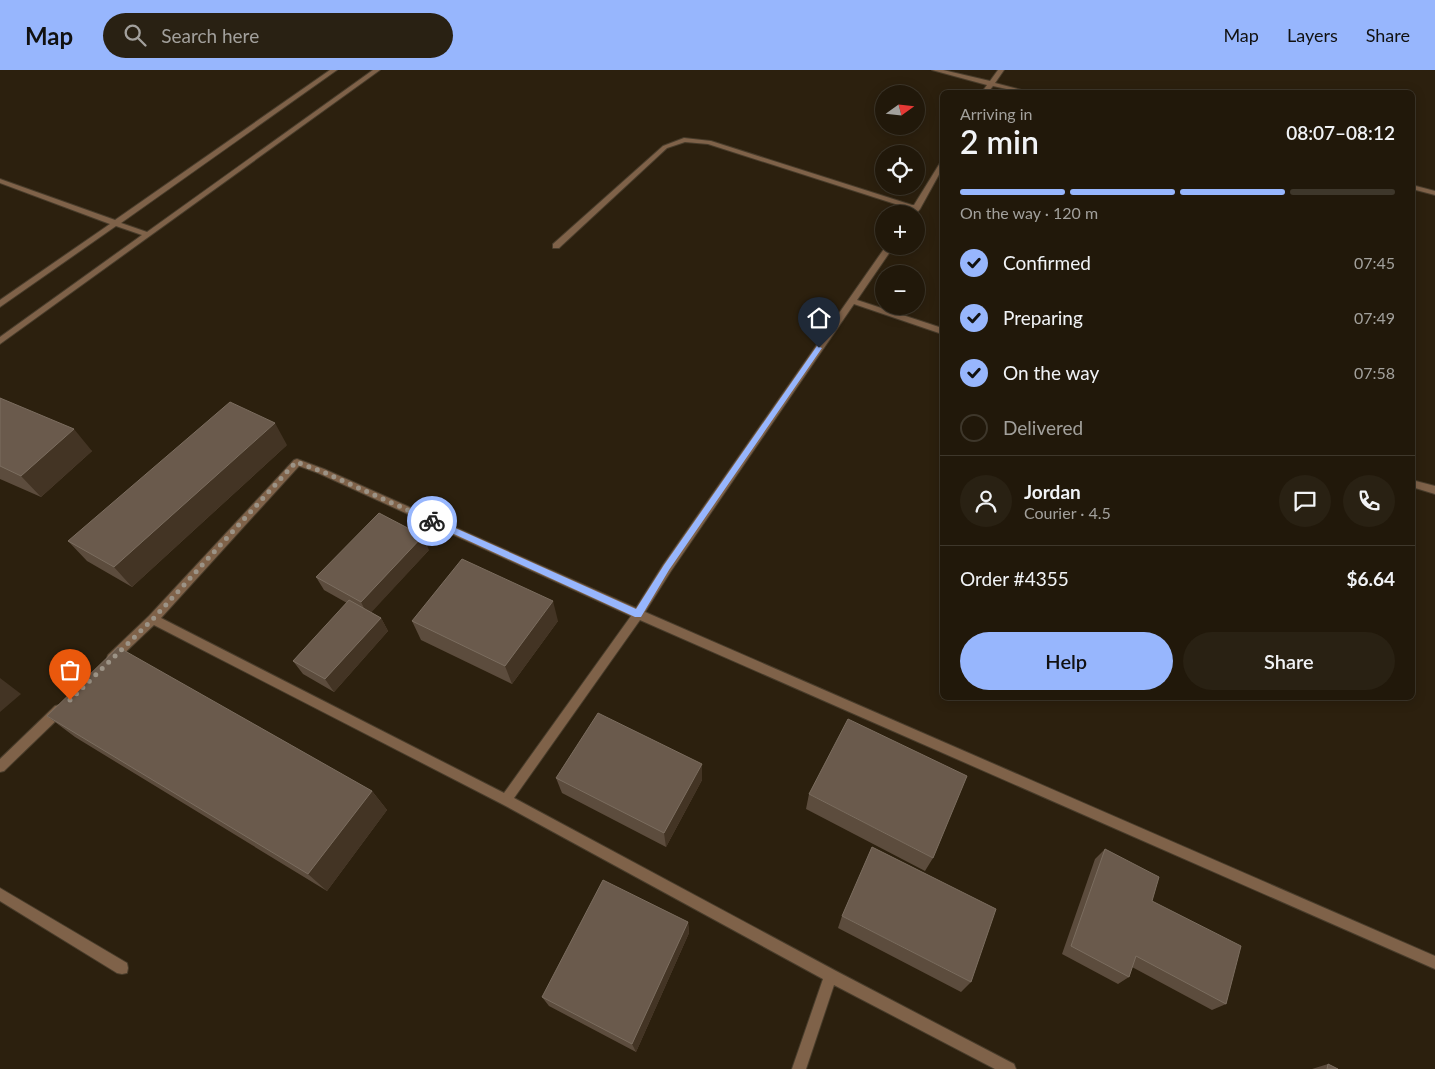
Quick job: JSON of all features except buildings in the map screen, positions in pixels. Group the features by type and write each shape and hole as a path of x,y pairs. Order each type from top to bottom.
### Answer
{"street":[{"path":"0,304 334,70"},
{"path":"0,341 377,70"},
{"path":"935,70 1017,90"},
{"path":"986,90 1001,70"},
{"path":"556,246 665,147 684,140 709,142 905,205"},
{"path":"917,205 940,167"},
{"path":"0,181 148,235"},
{"path":"1415,188 1435,192"},
{"path":"506,800 638,614 667,568 884,255"},
{"path":"852,301 940,330"},
{"path":"104,666 153,619 296,462 321,471 638,614 1435,963"},
{"path":"1415,484 1435,490"},
{"path":"153,619 506,800 831,976 1008,1069"},
{"path":"0,767 70,700"},
{"path":"0,894 122,968"},
{"path":"799,1069 831,976"}],"way so far":[{"path":"70,700 153,619 296,462 321,471 432,521"}],"route":[{"path":"432,521 638,614 667,568 819,348"}]}
